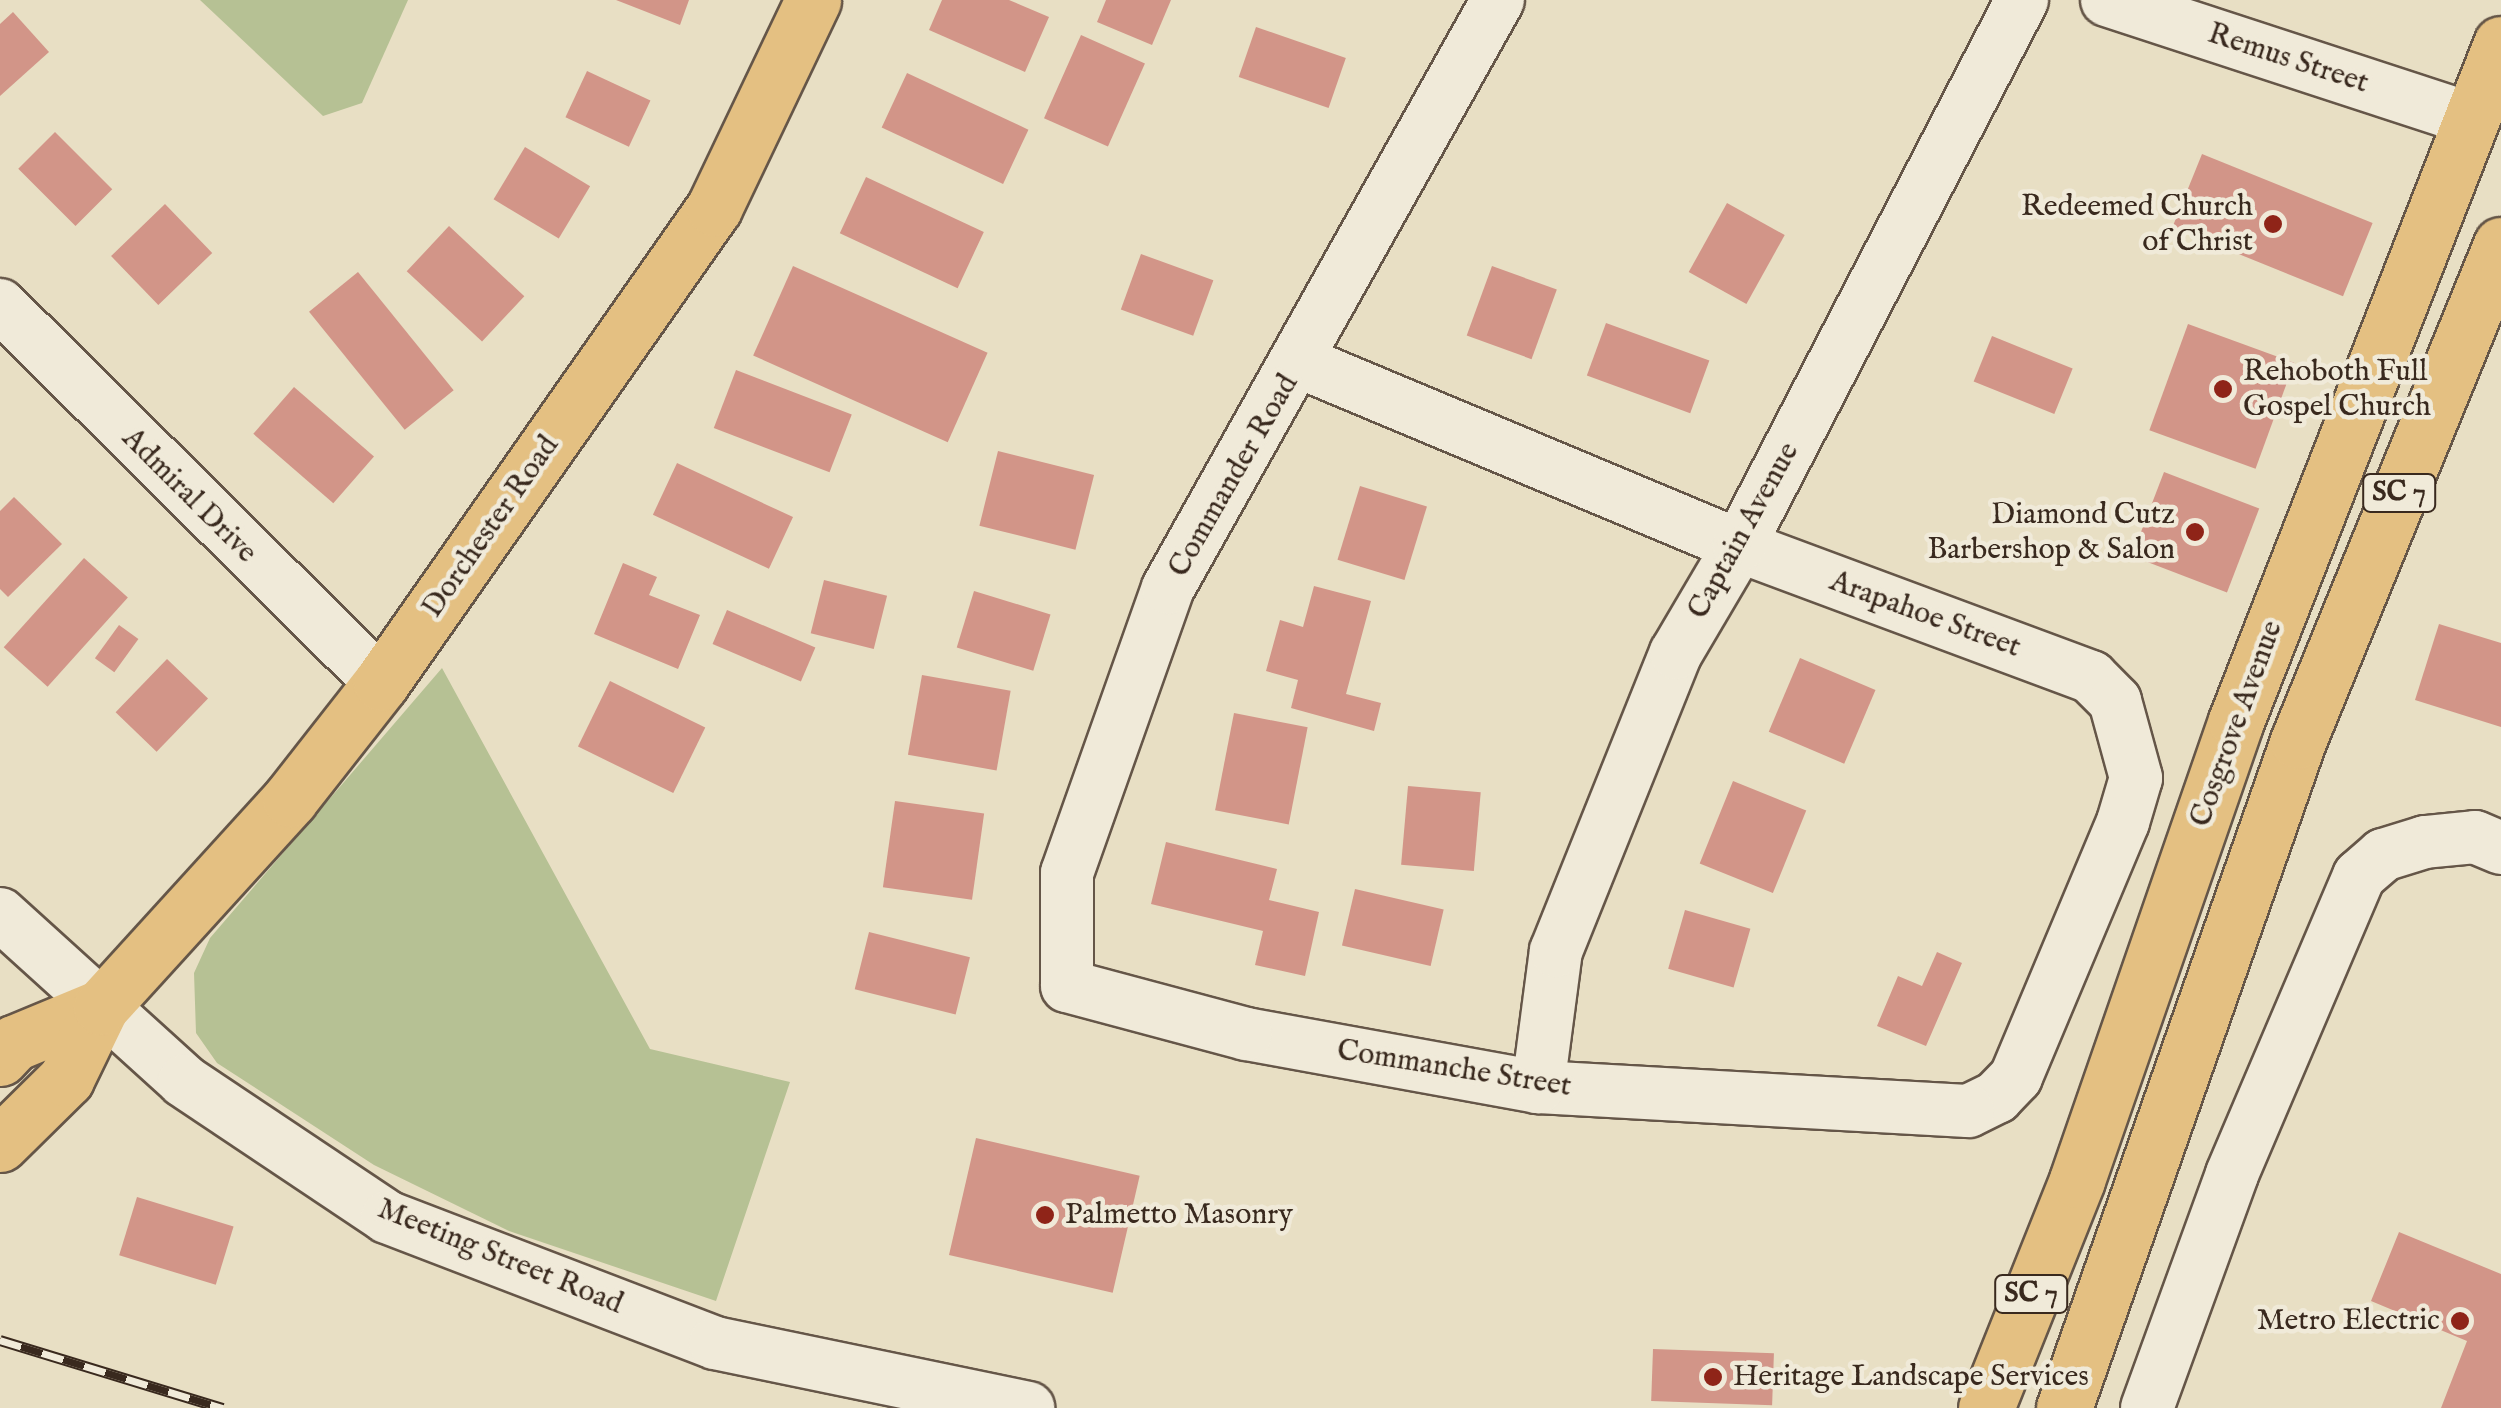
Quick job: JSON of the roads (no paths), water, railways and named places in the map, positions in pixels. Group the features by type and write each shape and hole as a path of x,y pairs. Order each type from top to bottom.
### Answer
{"main road":[{"name":"Dorchester Road","path":"0,1144 66,1079 101,1008 290,799 382,683 714,208 813,0"},
{"name":"Cosgrove Avenue","path":"1986,1408 2077,1180 2236,721 2501,44"},
{"name":"Cosgrove Avenue","path":"2064,1408 2140,1202 2298,740 2501,245"},
{"name":"Dorchester Road","path":"0,1058 14,1043 101,1008"}],"street":[{"name":"Commander Road","path":"1067,986 1067,873 1168,588 1300,362 1498,0"},
{"name":"Captain Avenue","path":"1538,1087 1556,950 1676,653 1739,546 2022,0"},
{"name":"Remus Street","path":"2107,0 2469,118"},
{"name":"Admiral Drive","path":"0,305 382,683"},
{"name":"Arapahoe Street","path":"1300,362 1739,546 2091,677 2115,701 2136,778 2123,822 2016,1078 1985,1106 1968,1111"},
{"path":"2147,1408 2232,1174 2360,876 2383,855 2425,842 2475,837 2501,848"},
{"name":"Meeting Street Road","path":"0,914 184,1081 387,1218 715,1343 1028,1408"},
{"name":"Commanche Street","path":"1067,986 1246,1034 1538,1087 1968,1111"}],"railway":[{"path":"0,1340 223,1408"}],"place":[{"name":"Redeemed Church of Christ","path":"2273,224"},
{"name":"Rehoboth Full Gospel Church","path":"2223,389"},
{"name":"Diamond Cutz Barbershop & Salon","path":"2195,532"},
{"name":"Palmetto Masonry","path":"1045,1215"},
{"name":"Metro Electric","path":"2460,1321"},
{"name":"Heritage Landscape Services","path":"1713,1377"}]}
